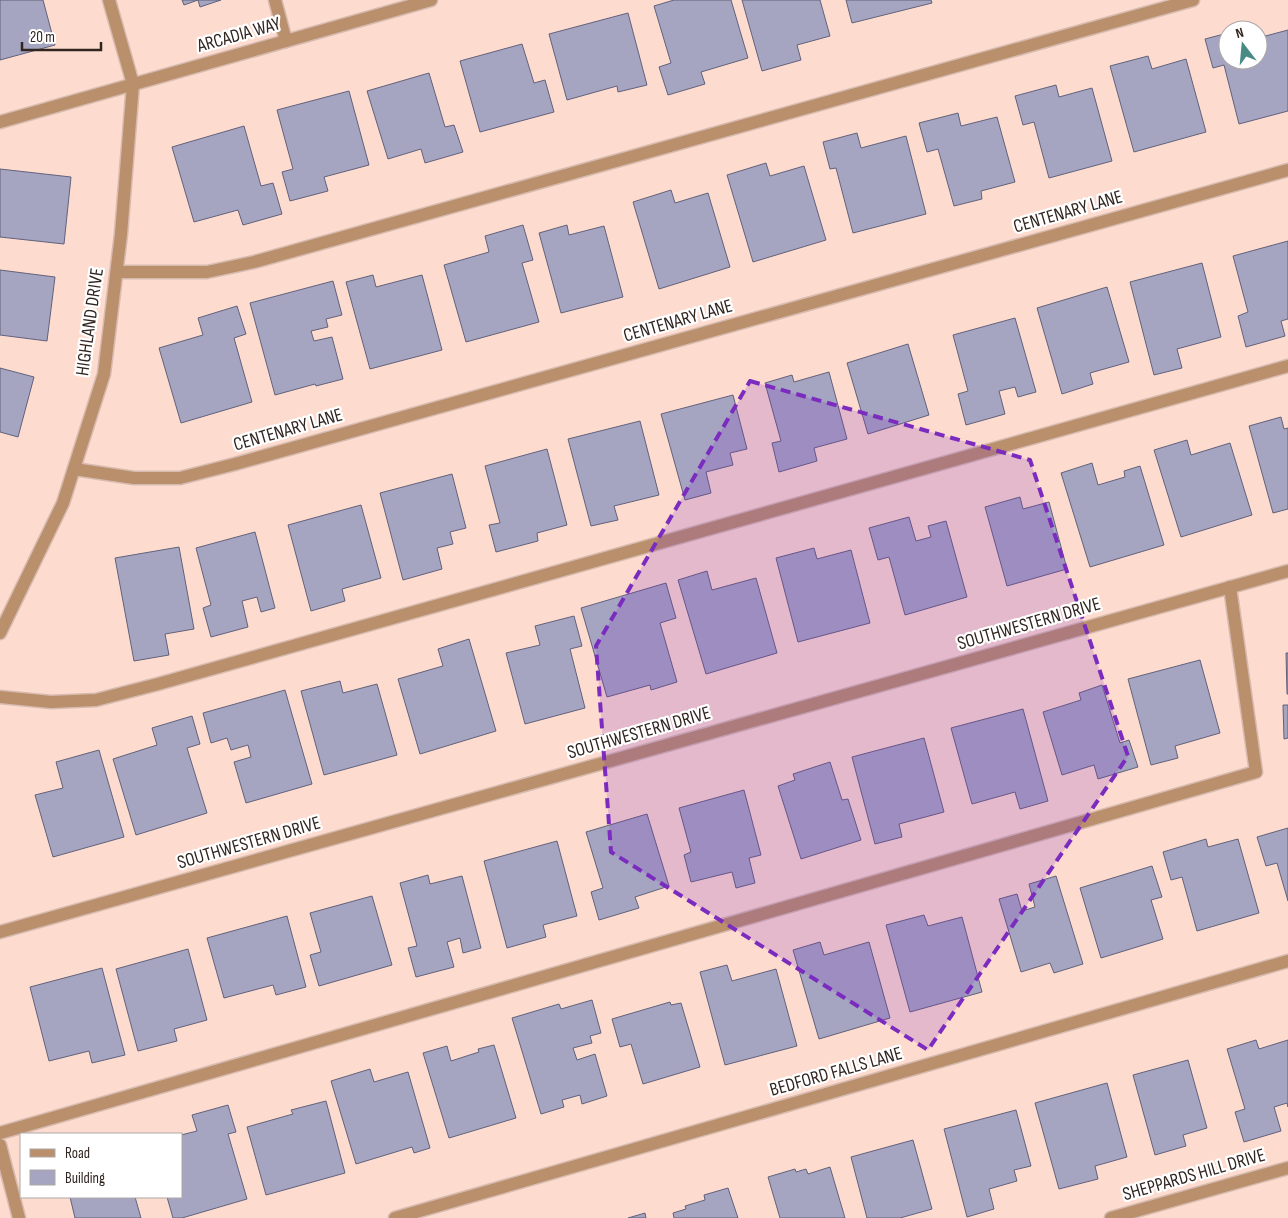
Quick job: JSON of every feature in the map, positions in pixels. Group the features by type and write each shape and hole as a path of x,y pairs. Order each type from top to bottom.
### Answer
{"street":[{"name":"HIGHLAND DRIVE","path":"0,633 63,504 104,374 121,234 133,84 109,0"},
{"path":"275,0 286,41"},
{"name":"ARCADIA WAY","path":"0,122 431,0"},
{"path":"117,272 207,272 254,262 1193,0"},
{"name":"CENTENARY LANE","path":"74,469 134,478 180,478 236,464 1288,170"},
{"path":"0,697 51,702 96,700 1288,366"},
{"name":"SOUTHWESTERN DRIVE","path":"0,932 1288,571"},
{"path":"0,1133 1256,772 1230,587"},
{"name":"BEDFORD FALLS LANE","path":"394,1218 1288,961"},
{"path":"0,1145 19,1218"},
{"name":"SHEPPARDS HILL DRIVE","path":"1111,1218 1288,1168"}],"highlighted area":[{"path":"750,381 1030,460 1128,756 928,1050 611,852 596,646"}],"building":[{"path":"0,0 43,0 55,45 0,60"},
{"path":"182,0 198,0 184,5"},
{"path":"198,0 221,0 200,7"},
{"path":"674,0 731,0 748,58 701,72 705,84 668,95 659,67 671,63 654,6"},
{"path":"742,0 820,0 830,36 797,45 801,60 762,71"},
{"path":"846,0 931,0 932,3 852,23"},
{"path":"628,13 647,85 618,92 617,86 567,100 549,34"},
{"path":"1288,30 1288,111 1239,124 1225,70 1268,70 1268,35"},
{"path":"1218,36 1218,67 1213,68 1205,39"},
{"path":"522,44 534,83 545,80 554,112 480,132 460,61"},
{"path":"1148,56 1152,69 1186,59 1206,132 1134,152 1110,66"},
{"path":"429,73 445,127 454,125 463,152 425,163 421,149 388,159 367,91"},
{"path":"1056,85 1059,97 1092,88 1112,161 1049,178 1034,122 1023,125 1015,96"},
{"path":"349,91 369,165 324,177 328,191 290,201 282,172 293,169 277,110"},
{"path":"958,113 961,126 997,117 1015,182 981,191 982,199 954,206 938,149 927,152 919,123"},
{"path":"244,126 261,186 273,183 282,214 243,225 238,210 194,222 172,147"},
{"path":"857,133 861,148 906,136 926,214 853,233 836,168 830,169 823,142"},
{"path":"766,163 770,176 804,166 826,240 753,262 727,175"},
{"path":"0,169 71,177 64,244 0,237"},
{"path":"671,190 675,203 708,193 730,267 659,289 633,202"},
{"path":"523,225 533,260 522,263 539,322 466,342 444,265 489,252 485,236"},
{"path":"567,225 569,235 604,226 623,297 561,313 539,233"},
{"path":"1288,241 1288,319 1281,321 1285,336 1246,347 1238,316 1248,312 1233,256"},
{"path":"1202,263 1221,337 1177,349 1182,368 1154,375 1130,282"},
{"path":"0,270 55,277 47,341 0,335"},
{"path":"373,275 376,287 422,275 442,350 370,369 346,282"},
{"path":"333,281 342,315 326,319 328,327 311,331 314,341 332,337 343,379 316,386 315,384 275,395 250,303"},
{"path":"1107,287 1129,362 1090,373 1093,384 1062,394 1037,308"},
{"path":"237,306 246,334 234,338 252,402 181,423 159,348 203,335 198,318"},
{"path":"1015,318 1036,392 1018,397 1015,387 999,391 1005,414 966,425 958,394 968,391 953,335"},
{"path":"908,344 929,415 868,434 847,363"},
{"path":"0,368 34,377 18,437 0,432"},
{"path":"829,372 847,439 814,448 817,461 779,472 772,443 781,441 765,383 792,375 794,382"},
{"path":"733,395 747,449 730,453 733,465 706,472 711,493 685,500 661,414"},
{"path":"1281,417 1284,429 1288,428 1288,509 1273,513 1249,426"},
{"path":"640,421 659,495 614,506 618,520 591,526 568,439"},
{"path":"1187,440 1191,455 1230,443 1252,515 1181,537 1154,450"},
{"path":"547,449 567,525 537,533 538,541 496,552 489,525 500,523 485,466"},
{"path":"1092,463 1098,485 1125,477 1124,471 1140,466 1164,545 1090,567 1061,473"},
{"path":"452,474 466,528 450,532 453,544 437,548 442,569 403,580 380,493"},
{"path":"1020,497 1023,509 1049,502 1067,569 1007,586 985,507"},
{"path":"361,505 381,578 342,589 345,601 311,611 288,525"},
{"path":"909,517 916,541 931,537 928,526 946,521 967,597 905,615 889,557 878,560 869,528"},
{"path":"255,532 275,608 261,612 257,597 242,601 248,627 211,637 203,608 211,605 196,548"},
{"path":"179,547 194,629 165,634 169,655 134,661 115,558"},
{"path":"814,548 817,559 851,550 870,623 798,642 776,558"},
{"path":"707,571 712,590 756,578 777,653 706,674 678,580"},
{"path":"666,583 676,618 660,623 677,682 651,690 650,685 607,697 581,608"},
{"path":"574,616 582,646 570,649 585,708 525,724 506,653 540,645 535,626"},
{"path":"469,639 496,731 420,754 398,679 443,666 438,649"},
{"path":"1286,653 1288,653 1288,694 1287,694"},
{"path":"1200,660 1220,733 1175,746 1178,758 1151,765 1128,679"},
{"path":"340,681 343,693 377,684 397,755 324,775 301,691"},
{"path":"1102,685 1120,743 1129,740 1138,767 1098,779 1094,765 1062,775 1043,712 1081,700 1079,693"},
{"path":"285,690 312,784 246,803 234,762 251,757 248,745 231,750 227,738 211,743 203,713"},
{"path":"1283,705 1288,705 1288,738 1284,739"},
{"path":"1023,709 1048,801 1020,809 1015,792 972,804 951,728"},
{"path":"192,716 200,744 187,748 207,813 136,835 113,759 157,745 152,728"},
{"path":"924,738 944,812 899,824 902,837 875,844 852,757"},
{"path":"99,750 124,837 53,857 35,795 63,788 56,762"},
{"path":"830,762 842,800 848,799 861,840 801,859 778,786 795,780 793,774"},
{"path":"744,790 761,855 749,858 755,883 736,888 732,872 691,882 684,855 691,852 679,808"},
{"path":"647,814 669,886 635,897 639,908 599,920 591,892 603,888 586,832"},
{"path":"1288,828 1288,901 1277,863 1266,866 1257,837"},
{"path":"1206,839 1208,847 1238,839 1259,913 1197,931 1182,877 1171,880 1163,852"},
{"path":"557,841 577,916 543,925 546,937 507,948 484,861"},
{"path":"1152,866 1162,897 1151,900 1163,939 1101,958 1080,888"},
{"path":"428,875 430,884 462,876 481,948 463,953 460,938 447,942 454,967 416,977 408,948 417,946 400,883"},
{"path":"1056,876 1083,964 1054,973 1050,963 1021,972 999,899 1017,894 1022,911 1035,907 1029,884"},
{"path":"372,896 392,965 319,986 310,955 321,952 310,913"},
{"path":"924,915 928,926 962,917 982,992 910,1012 886,925"},
{"path":"287,916 306,987 276,995 273,985 224,998 207,938"},
{"path":"820,942 824,955 869,942 890,1018 819,1039 793,950"},
{"path":"188,949 207,1020 174,1029 177,1041 138,1051 116,969"},
{"path":"727,965 732,981 776,969 797,1046 725,1065 700,972"},
{"path":"102,968 125,1055 92,1063 89,1051 49,1061 30,987"},
{"path":"592,1000 601,1033 590,1036 592,1043 573,1048 577,1060 595,1054 607,1096 582,1104 580,1095 562,1100 564,1107 541,1114 512,1018 559,1004 561,1009"},
{"path":"670,1002 671,1005 681,1003 700,1067 643,1084 631,1044 620,1047 612,1019"},
{"path":"1256,1040 1259,1049 1288,1040 1288,1107 1287,1103 1274,1107 1281,1131 1244,1142 1235,1112 1245,1109 1227,1049"},
{"path":"494,1045 516,1118 449,1138 423,1053 447,1046 451,1061 479,1052 478,1049"},
{"path":"1188,1060 1207,1128 1183,1135 1186,1146 1155,1155 1133,1075"},
{"path":"370,1069 374,1082 408,1072 430,1148 414,1153 412,1147 356,1164 331,1081"},
{"path":"1107,1083 1127,1157 1095,1166 1098,1179 1059,1189 1035,1103"},
{"path":"326,1101 345,1173 266,1195 247,1127 293,1114 291,1110"},
{"path":"228,1105 236,1132 228,1134 247,1199 182,1218 173,1218 167,1198 182,1198 182,1135 197,1131 192,1115"},
{"path":"1016,1110 1031,1166 1014,1170 1017,1181 989,1189 994,1209 967,1217 944,1129"},
{"path":"913,1140 932,1209 900,1218 867,1218 851,1157"},
{"path":"830,1167 845,1218 780,1218 768,1177 795,1169 796,1172 806,1169 808,1174"},
{"path":"728,1188 738,1218 674,1218 673,1213 686,1209 685,1206 705,1200 704,1195"},
{"path":"70,1198 135,1198 141,1218 75,1218"},
{"path":"645,1213 646,1218 628,1218"}]}
